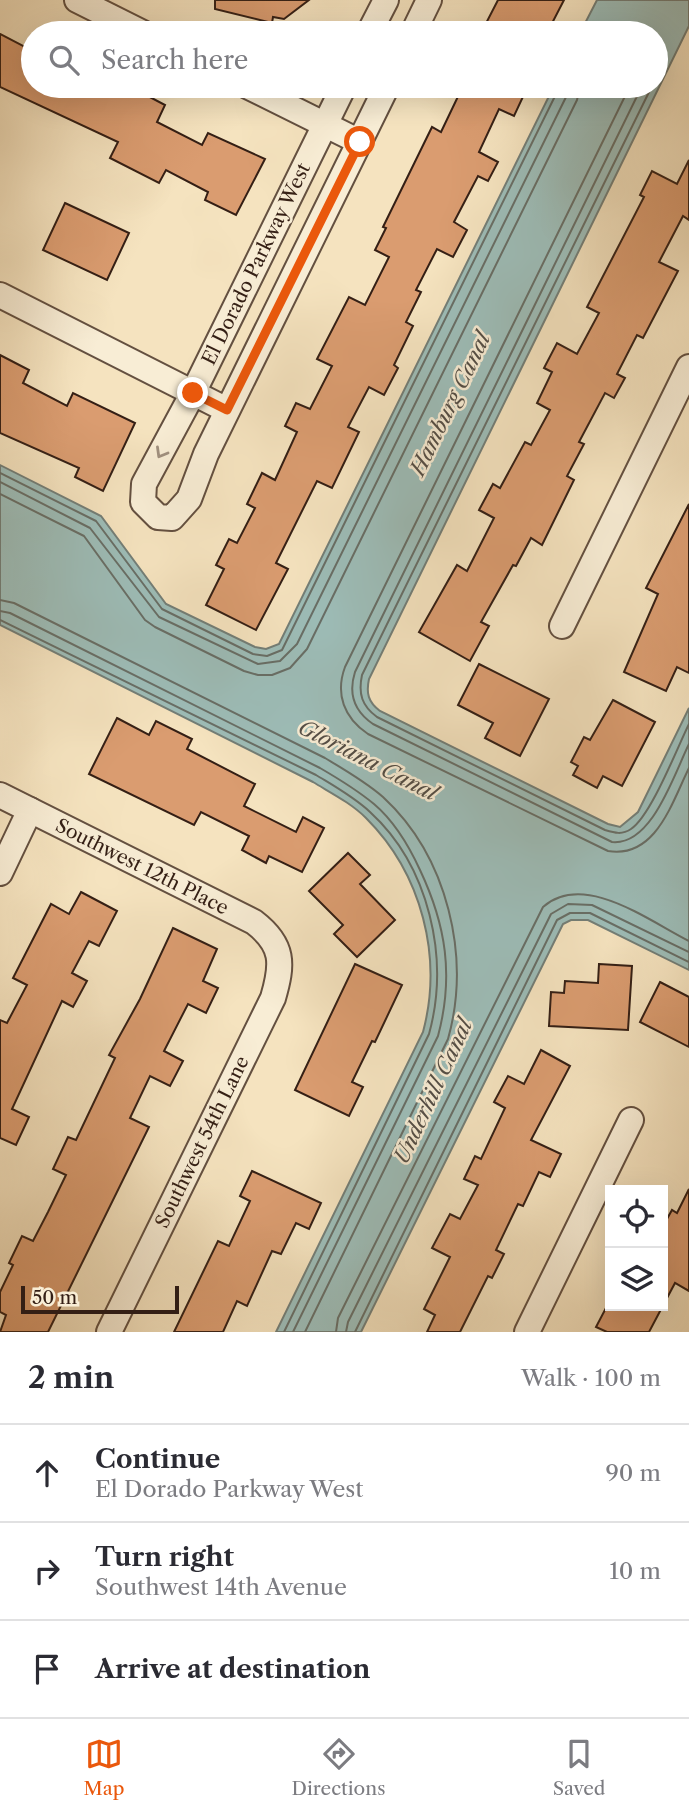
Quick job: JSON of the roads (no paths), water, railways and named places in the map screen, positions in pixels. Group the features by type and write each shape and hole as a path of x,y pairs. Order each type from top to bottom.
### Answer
{"street":[{"path":"77,0 119,21"},
{"path":"375,21 386,0"},
{"path":"419,21 429,0"},
{"path":"271,98 360,142"},
{"name":"El Dorado Parkway West","path":"338,98 193,393 144,484 143,502 158,517 172,517 182,510 227,410 381,98"},
{"path":"0,295 227,410"},
{"path":"562,626 689,366"},
{"name":"Southwest 12th Place","path":"0,795 254,922 269,933 277,947"},
{"path":"0,873 30,810"},
{"name":"Southwest 54th Lane","path":"109,1332 273,998 281,965 277,947"},
{"path":"527,1332 631,1120"}],"water":[{"path":"597,0 689,0 689,26 668,69 668,21 586,21"},
{"path":"548,98 654,98 369,679 368,693 370,701 380,711 608,824 620,827 638,812 689,708 689,970 588,920 571,920 563,924 361,1332 276,1332 423,1032 429,1004 429,946 414,891 385,840 366,818 347,803 313,782 0,625 0,465 101,516 166,604 255,647 266,649 279,644"}],"water label":[{"name":"Hamburg Canal","path":"450,404"},
{"name":"Gloriana Canal","path":"368,760"},
{"name":"Underhill Canal","path":"433,1091"}]}
